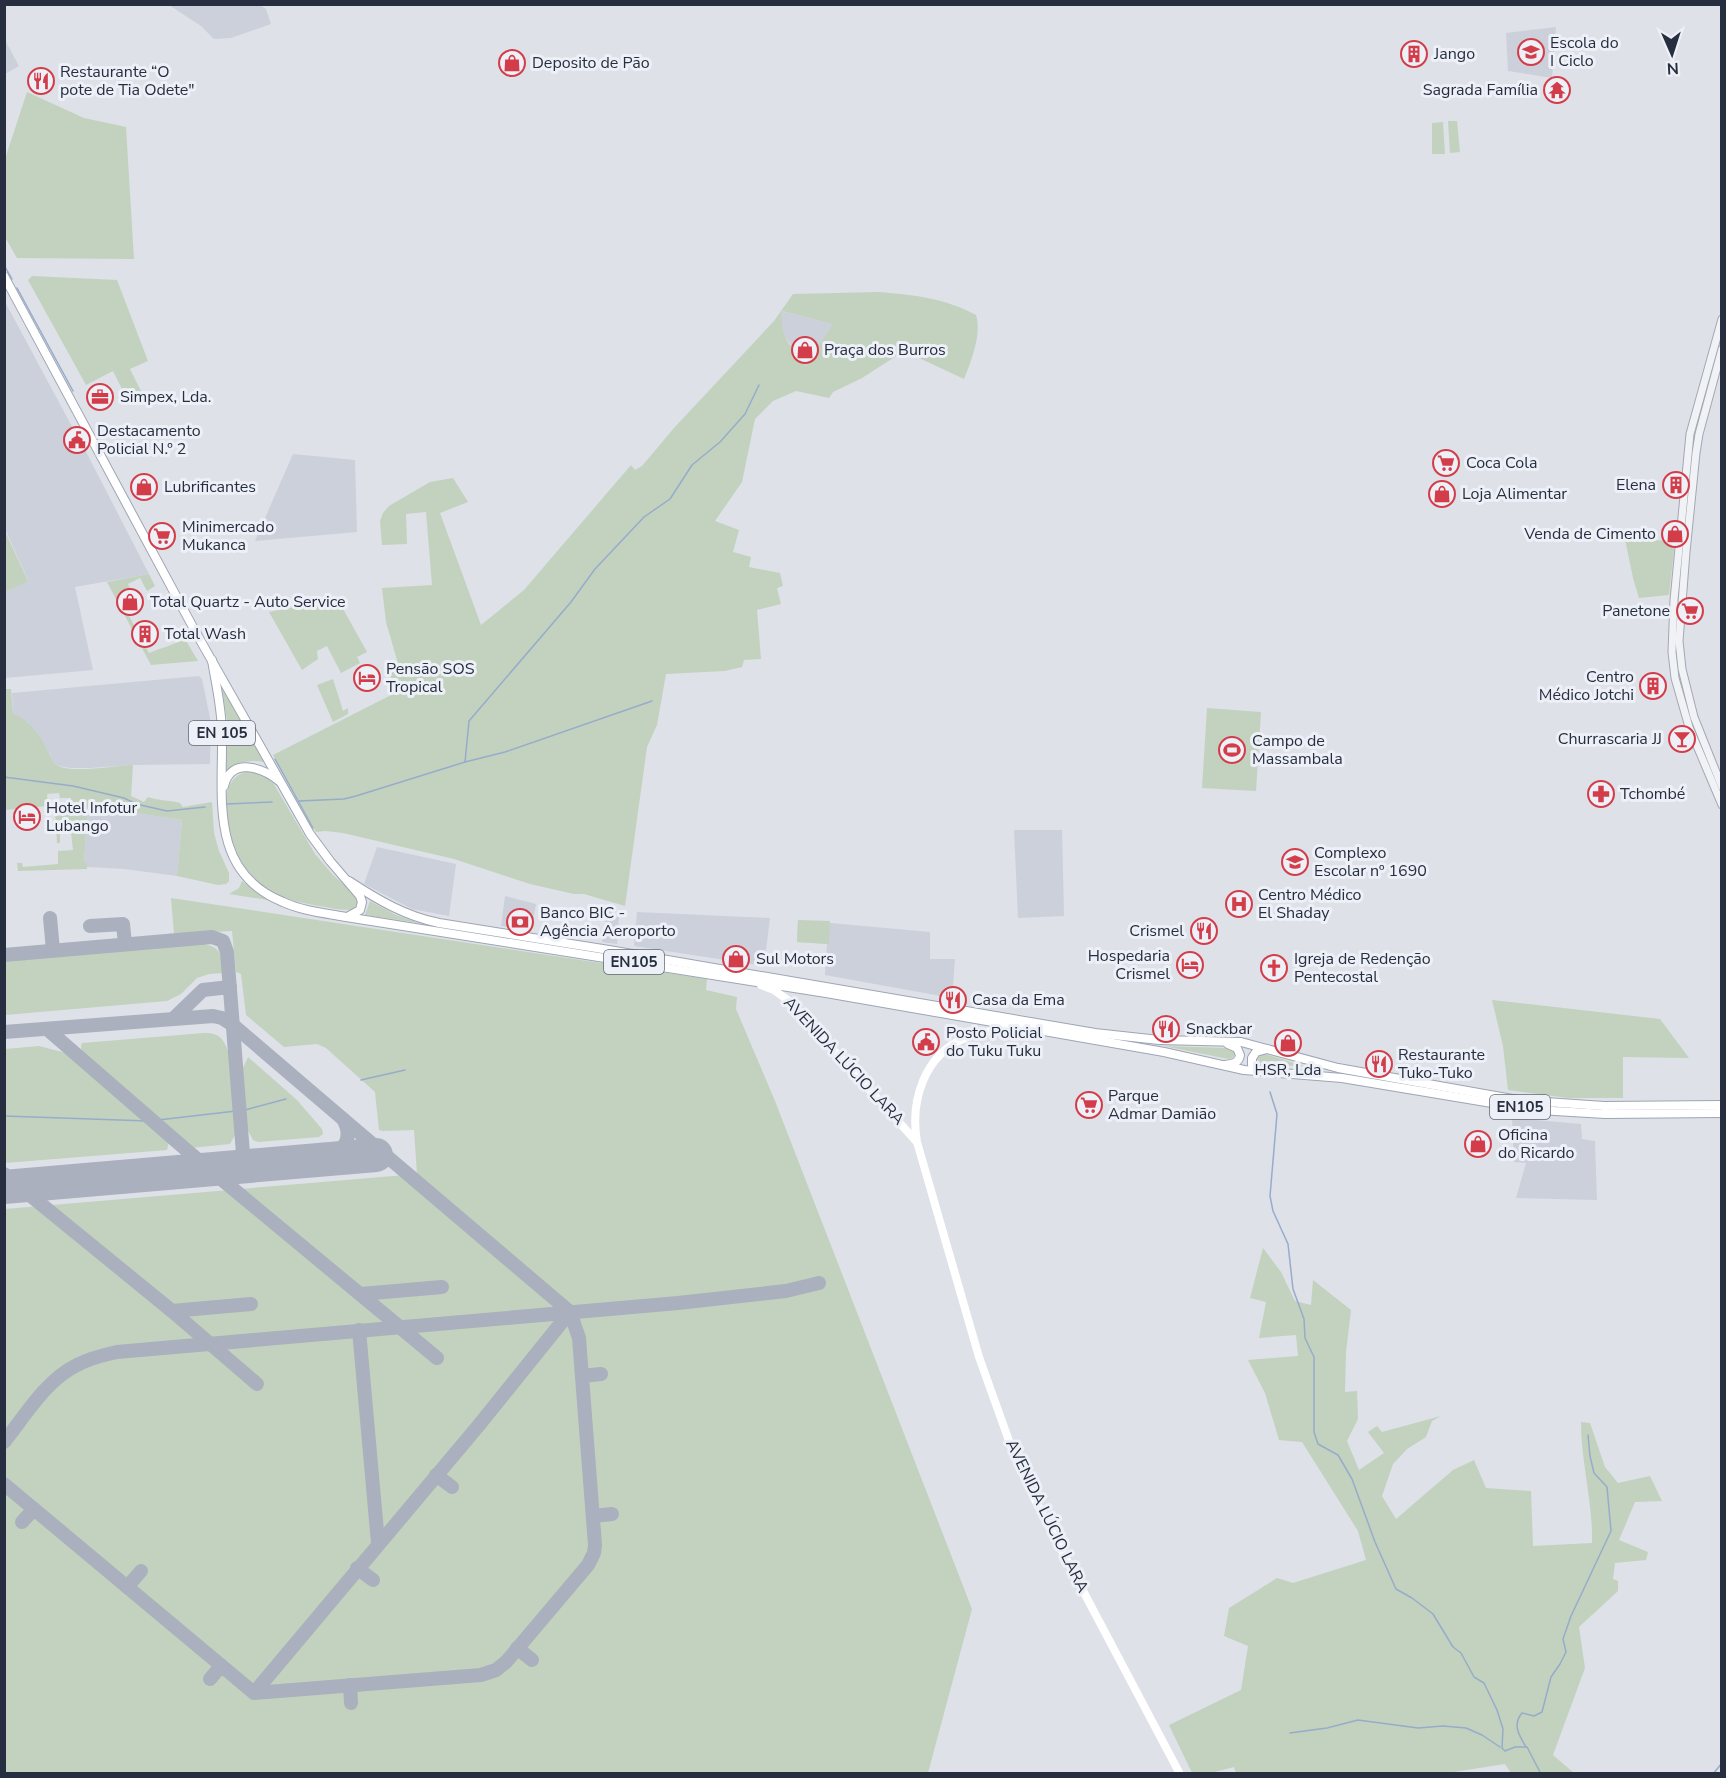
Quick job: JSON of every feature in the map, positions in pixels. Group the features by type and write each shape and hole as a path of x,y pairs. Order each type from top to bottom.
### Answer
{"main road":[{"name":"EN 105","path":"4,276 212,660 285,787"},
{"name":"EN 105","path":"212,660 222,726 221,807"},
{"path":"221,807 227,778 238,769 250,767 260,769 285,787"},
{"name":"EN105","path":"285,787 320,848 349,881 396,909 417,918 439,923 643,955 1095,1033 1159,1040 1242,1042 1338,1068 1510,1098 1586,1105 1722,1105"},
{"name":"EN105","path":"221,807 223,828 232,854 242,870 259,889 296,907 1017,1026 1263,1072 1342,1077 1504,1105 1555,1111 1617,1114 1722,1113"},
{"path":"346,917 357,913 362,906 360,896 349,881"},
{"name":"AVENIDA LÚCIO LARA","path":"730,978 765,987 789,1001 917,1142"},
{"name":"AVENIDA LÚCIO LARA","path":"1017,1026 966,1037 948,1048 933,1063 922,1081 916,1101 914,1125 917,1142 979,1357 1013,1452 1035,1500 1180,1773"},
{"path":"1222,1041 1234,1046 1240,1055 1234,1064 1222,1065"},
{"path":"1263,1072 1252,1065 1252,1058 1256,1052 1271,1049"}],"street":[{"path":"1722,319 1690,434 1674,600 1672,652 1676,678 1689,727 1722,805"},
{"path":"1722,349 1703,416 1696,453 1679,641 1682,669 1694,717 1722,787"}],"shaded area":[{"path":"169,5 260,5 266,9 271,24 231,38 214,39 201,26"},
{"name":"Escola do I Ciclo","path":"1556,27 1552,78 1508,71 1506,33"},
{"path":"5,40 19,66 4,74"},
{"path":"4,300 76,434 73,437 78,446 82,444 149,574 75,587 93,670 5,678 5,592 28,580 5,529"},
{"name":"Praça dos Burros","path":"781,311 834,324 806,366 783,334 780,324"},
{"path":"293,454 355,460 357,532 255,541"},
{"path":"199,676 202,679 211,723 210,764 90,768 58,766 53,762 49,752 28,722 13,714 12,693"},
{"path":"88,806 182,820 177,876 87,867 87,863 84,862"},
{"path":"1014,830 1062,830 1064,916 1018,918"},
{"path":"377,847 456,864 449,916 412,909 364,884"},
{"path":"505,896 536,904 531,930 501,926"},
{"path":"608,910 619,916 617,944 602,942"},
{"path":"637,912 770,918 764,966 634,946"},
{"path":"798,920 930,932 930,959 955,959 952,998 825,975 827,944 797,942"},
{"path":"1512,1118 1581,1124 1582,1139 1595,1141 1597,1200 1516,1198 1526,1163 1514,1162"}],"green space":[{"path":"27,92 84,118 126,127 134,259 17,258 5,237 5,159"},
{"path":"1448,121 1457,121 1460,152 1450,153"},
{"path":"1443,122 1445,154 1432,154 1432,123"},
{"path":"32,276 117,280 148,361 130,369 142,393 128,401 113,371 86,385 28,280"},
{"path":"879,292 941,301 976,315 978,331 975,348 964,379 904,351 862,378 833,392 829,398 796,391 773,401 755,419 742,482 715,521 739,530 733,552 751,557 749,567 780,573 783,586 777,588 781,604 757,610 761,659 744,660 742,667 725,671 666,674 657,725 647,747 625,906 584,894 574,894 530,884 454,859 343,833 316,832 273,755 403,689 395,689 388,670 399,667 386,622 382,588 432,585 426,512 406,514 407,544 382,545 380,521 389,506 430,482 453,478 468,502 440,513 481,625 524,590 631,465 635,470 642,466 674,428 774,321 793,294","holes":["782,311 833,324 806,366 784,334"]},
{"path":"4,529 28,581 5,592 4,592"},
{"path":"1625,539 1675,541 1669,595 1639,598"},
{"path":"149,574 155,586 147,591 140,578 128,584 133,594 121,601 149,653 185,639 198,661 151,665 107,582"},
{"path":"337,598 367,652 357,657 360,663 341,673 327,646 317,651 318,659 302,670 269,612"},
{"path":"333,679 343,711 348,708 348,714 333,722 317,685"},
{"path":"221,682 264,762 244,762 226,772 227,720"},
{"path":"5,689 11,689 13,714 25,720 34,729 56,765 84,769 133,765 131,796 144,802 148,797 176,802 183,807 212,802 214,833 229,873 229,881 218,885 177,876 182,820 88,806 84,862 87,863 87,869 18,871 17,863 22,863 23,867 58,864 58,851 73,850 71,832 60,833 60,843 57,843 55,810 58,808 59,814 70,813 71,798 60,798 59,793 47,794 48,806 5,810"},
{"name":"Campo de Massambala","path":"1207,708 1261,712 1256,791 1202,788"},
{"path":"248,771 257,771 272,781 315,854 333,875 356,895 358,902 354,909 336,909 295,901 276,894 251,875 238,856 226,815 228,790 233,780"},
{"path":"242,881 268,900 229,894 239,888"},
{"path":"171,898 707,979 706,990 737,997 736,1009 775,1101 972,1609 928,1773 5,1773 5,1209 417,1174 414,1130 379,1130 375,1092 326,1048 317,1044 284,1047 246,1015 241,974 236,972 232,931 174,934"},
{"path":"370,901 396,915 419,923 365,915"},
{"path":"798,920 830,921 829,944 797,942"},
{"path":"204,944 218,950 223,962 224,973 197,978 181,994 167,1001 5,1015 5,960"},
{"path":"1492,1000 1660,1019 1689,1058 1623,1057 1623,1098 1568,1098 1508,1090 1503,1046"},
{"path":"204,1033 220,1037 228,1051 231,1051 236,1126 235,1135 230,1144 191,1148 89,1060 81,1050 82,1043"},
{"path":"39,1046 66,1053 79,1060 169,1141 167,1150 5,1163 5,1049"},
{"path":"1164,1046 1227,1048 1235,1051 1235,1055 1228,1059"},
{"path":"1265,1054 1304,1066 1262,1065 1257,1059 1260,1055"},
{"path":"248,1057 297,1100 322,1129 323,1134 319,1137 258,1142 253,1140 246,1127 243,1068"},
{"path":"1263,1248 1281,1272 1295,1301 1311,1305 1313,1280 1351,1310 1346,1352 1345,1392 1357,1391 1358,1419 1347,1441 1359,1470 1384,1453 1368,1432 1377,1426 1382,1432 1441,1416 1432,1421 1426,1437 1407,1449 1393,1464 1382,1496 1396,1519 1453,1470 1474,1460 1486,1488 1531,1491 1533,1546 1592,1543 1581,1422 1590,1423 1605,1467 1618,1483 1650,1476 1662,1501 1635,1502 1619,1540 1648,1552 1646,1560 1615,1563 1613,1579 1618,1581 1618,1591 1579,1627 1585,1668 1553,1755 1574,1773 1511,1773 1505,1764 1441,1774 1236,1774 1234,1767 1211,1773 1192,1773 1169,1725 1241,1690 1248,1646 1224,1636 1229,1608 1277,1578 1293,1583 1366,1560 1358,1531 1302,1442 1279,1440 1265,1393 1248,1360 1298,1356 1296,1335 1259,1338 1266,1302 1250,1298"}],"waterway":[{"path":"4,265 12,279"},
{"path":"17,288 73,391"},
{"path":"299,801 344,799 465,762 469,721 571,602 595,569 644,517 670,499 692,465 720,442 745,414 759,385"},
{"path":"465,762 505,752 652,701"},
{"path":"275,759 313,828"},
{"path":"4,777 73,786 167,811 205,807"},
{"path":"226,804 272,802"},
{"path":"361,1080 405,1070"},
{"path":"1270,1092 1277,1114 1270,1196 1273,1211 1288,1244 1293,1289 1304,1319 1305,1338 1314,1357 1314,1432 1318,1444 1338,1455 1352,1479 1375,1542 1396,1589 1433,1614 1453,1647 1461,1653 1474,1677 1484,1683 1503,1729 1502,1748 1505,1751 1515,1747 1527,1747 1541,1774"},
{"path":"245,1110 286,1099"},
{"path":"158,1120 236,1111"},
{"path":"4,1116 148,1121"},
{"path":"1526,1747 1517,1722 1522,1713 1534,1716 1542,1712 1551,1677 1566,1652 1563,1639 1571,1616 1611,1531 1607,1487 1594,1473 1588,1435"},
{"path":"1290,1733 1327,1728 1358,1720 1418,1728 1443,1726 1466,1728 1500,1747"},
{"path":"1713,1774 1722,1763"}],"taxiway":[{"path":"50,918 53,950"},
{"path":"90,926 123,924 125,944"},
{"path":"4,955 212,937 223,941 227,952 244,1166"},
{"path":"174,1018 203,990 230,987"},
{"path":"4,1032 213,1016 222,1018 343,1119 348,1132 346,1142 329,1159"},
{"path":"47,1029 191,1154 437,1358"},
{"path":"4,1484 254,1693 481,1675 496,1670 506,1662 588,1565 594,1553 579,1338 570,1312 343,1119"},
{"path":"4,1174 172,1311 257,1384"},
{"path":"4,1442 37,1399 55,1380 82,1363 117,1352 678,1303 786,1291 819,1283"},
{"path":"361,1294 442,1287"},
{"path":"172,1311 251,1304"},
{"path":"254,1693 479,1425 570,1312"},
{"path":"359,1330 378,1543"},
{"path":"582,1376 601,1374"},
{"path":"436,1475 452,1487"},
{"path":"22,1522 34,1509"},
{"path":"593,1516 612,1514"},
{"path":"357,1568 373,1580"},
{"path":"127,1587 141,1571"},
{"path":"517,1648 532,1660"},
{"path":"210,1679 221,1666"},
{"path":"350,1685 351,1703"}],"runway":[{"path":"4,1187 376,1155"}],"place":[{"name":"Escola do I Ciclo","path":"1531,52"},
{"name":"Jango","path":"1414,54"},
{"name":"Deposito de Pão","path":"512,63"},
{"name":"Restaurante “O pote de Tia Odete\"","path":"41,81"},
{"name":"Sagrada Família","path":"1557,90"},
{"name":"Praça dos Burros","path":"805,350"},
{"name":"Simpex, Lda.","path":"100,397"},
{"name":"Destacamento Policial N.º 2","path":"77,440"},
{"name":"Coca Cola","path":"1446,463"},
{"name":"Elena","path":"1676,485"},
{"name":"Lubrificantes","path":"144,487"},
{"name":"Loja Alimentar","path":"1442,494"},
{"name":"Venda de Cimento","path":"1675,534"},
{"name":"Minimercado Mukanca","path":"162,536"},
{"name":"Total Quartz - Auto Service","path":"130,602"},
{"name":"Panetone","path":"1690,611"},
{"name":"Total Wash","path":"145,634"},
{"name":"Pensão SOS Tropical","path":"367,678"},
{"name":"Centro Médico Jotchi","path":"1653,686"},
{"name":"Churrascaria JJ","path":"1682,739"},
{"name":"Campo de Massambala","path":"1232,750"},
{"name":"Tchombé","path":"1601,794"},
{"name":"Hotel Infotur Lubango","path":"27,817"},
{"name":"Complexo Escolar nº 1690","path":"1295,862"},
{"name":"Centro Médico El Shaday","path":"1239,904"},
{"name":"Banco BIC - Agência Aeroporto","path":"520,922"},
{"name":"Crismel","path":"1204,931"},
{"name":"Sul Motors","path":"736,959"},
{"name":"Hospedaria Crismel","path":"1190,965"},
{"name":"Igreja de Redenção Pentecostal","path":"1274,968"},
{"name":"Casa da Ema","path":"953,1000"},
{"name":"Snackbar","path":"1166,1029"},
{"name":"Posto Policial do Tuku Tuku","path":"926,1042"},
{"name":"HSR, Lda","path":"1288,1043"},
{"name":"Restaurante Tuko-Tuko","path":"1379,1064"},
{"name":"Parque Admar Damião","path":"1089,1105"},
{"name":"Oficina do Ricardo","path":"1478,1144"}]}
